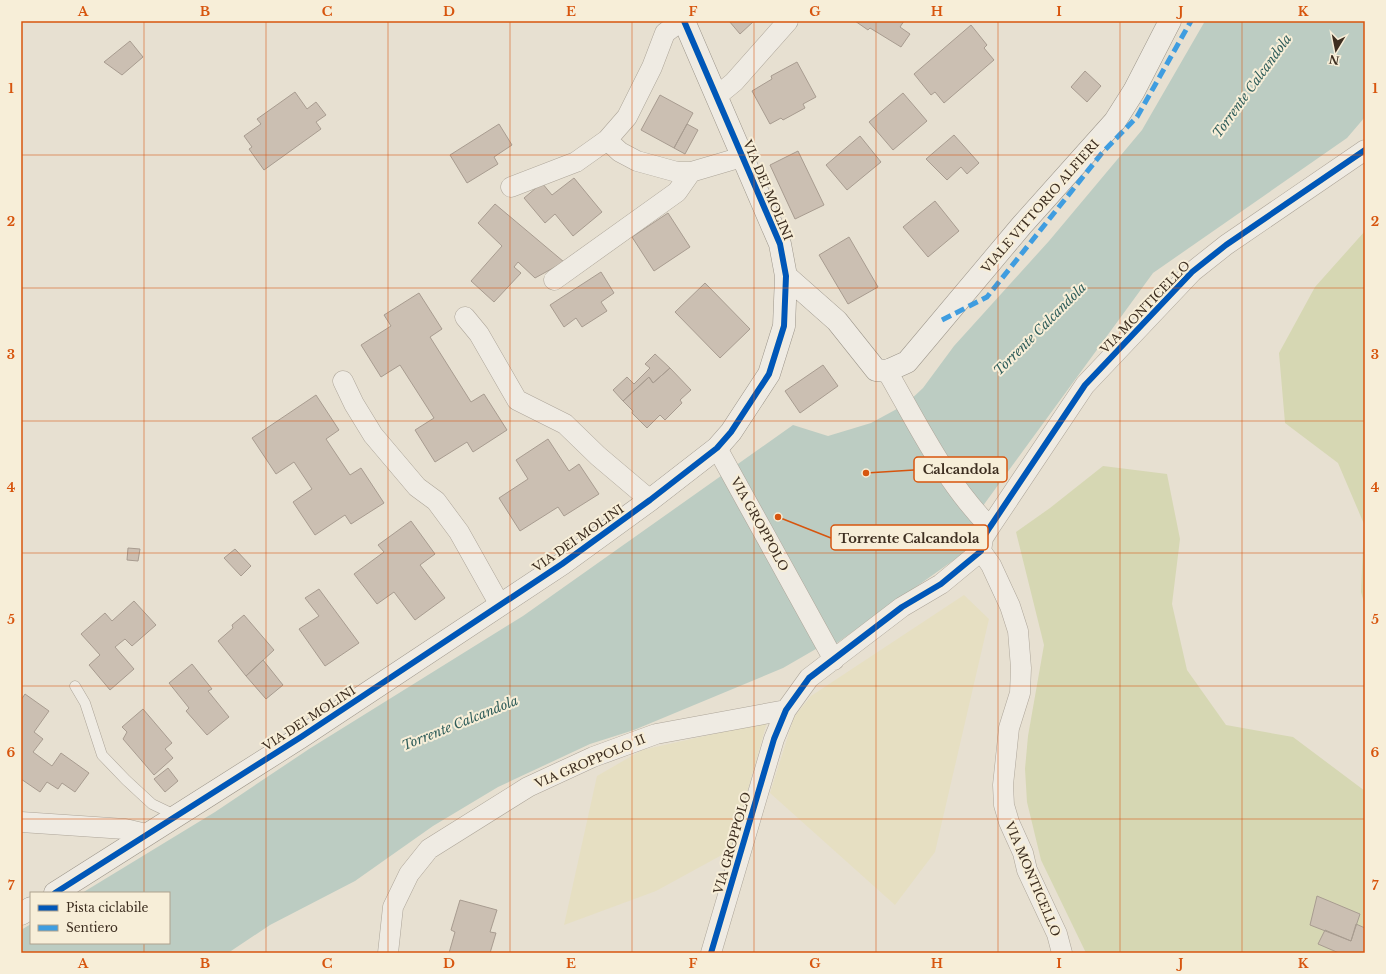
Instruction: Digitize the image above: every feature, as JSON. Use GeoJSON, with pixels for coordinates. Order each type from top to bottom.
{"type":"FeatureCollection","features":[{"type":"Feature","properties":{"kind":"street","name":"VIA DEI MOLINI"},"geometry":{"type":"LineString","coordinates":[[57,892],[301,737],[562,564],[650,500],[722,456],[731,432],[769,374],[784,326],[786,276],[780,244],[763,199],[742,157],[717,96],[682,21]]}},
{"type":"Feature","properties":{"kind":"street"},"geometry":{"type":"LineString","coordinates":[[511,187],[576,162],[607,140],[627,117],[652,67],[665,33],[682,21]]}},
{"type":"Feature","properties":{"kind":"street"},"geometry":{"type":"LineString","coordinates":[[717,96],[734,82],[788,21]]}},
{"type":"Feature","properties":{"kind":"street","name":"VIALE VITTORIO ALFIERI"},"geometry":{"type":"LineString","coordinates":[[888,371],[907,362],[1022,225],[1115,122],[1134,91],[1170,21]]}},
{"type":"Feature","properties":{"kind":"street"},"geometry":{"type":"LineString","coordinates":[[607,140],[620,152],[637,161],[677,172],[691,172],[742,157]]}},
{"type":"Feature","properties":{"kind":"street","name":"VIA MONTICELLO"},"geometry":{"type":"LineString","coordinates":[[1062,953],[1057,934],[1027,870],[1023,853],[1008,822],[1004,805],[1003,785],[1009,728],[1020,693],[1021,668],[1018,631],[1010,606],[991,565],[981,551],[983,538],[1085,385],[1192,272],[1226,245],[1365,150]]}},
{"type":"Feature","properties":{"kind":"street"},"geometry":{"type":"LineString","coordinates":[[554,280],[677,192],[691,172]]}},
{"type":"Feature","properties":{"kind":"street"},"geometry":{"type":"LineString","coordinates":[[786,276],[837,321],[876,370],[888,371],[940,464],[977,514],[990,527]]}},
{"type":"Feature","properties":{"kind":"street"},"geometry":{"type":"LineString","coordinates":[[465,317],[478,334],[518,400],[565,424],[598,456],[650,500]]}},
{"type":"Feature","properties":{"kind":"street"},"geometry":{"type":"LineString","coordinates":[[343,381],[354,404],[373,435],[417,487],[436,502],[459,532],[500,604]]}},
{"type":"Feature","properties":{"kind":"street","name":"VIA GROPPOLO"},"geometry":{"type":"LineString","coordinates":[[722,456],[831,654]]}},
{"type":"Feature","properties":{"kind":"street","name":"VIA GROPPOLO"},"geometry":{"type":"LineString","coordinates":[[711,953],[774,739],[786,710],[809,678],[831,654],[902,607],[941,584],[981,551]]}},
{"type":"Feature","properties":{"kind":"street","name":"VIA GROPPOLO II"},"geometry":{"type":"LineString","coordinates":[[388,953],[393,907],[409,874],[429,849],[528,787],[593,757],[656,734],[786,710]]}},
{"type":"Feature","properties":{"kind":"street"},"geometry":{"type":"LineString","coordinates":[[21,822],[125,829],[146,834]]}},
{"type":"Feature","properties":{"kind":"street"},"geometry":{"type":"LineString","coordinates":[[21,914],[30,909]]}},
{"type":"Feature","properties":{"kind":"lane"},"geometry":{"type":"LineString","coordinates":[[75,686],[85,703],[102,755],[152,804],[177,816]]}},
{"type":"Feature","properties":{"kind":"shaded area"},"geometry":{"type":"Polygon","coordinates":[[[964,595],[989,619],[935,852],[895,905],[770,793],[794,717],[811,696],[964,595]]]}},
{"type":"Feature","properties":{"kind":"shaded area"},"geometry":{"type":"Polygon","coordinates":[[[767,722],[731,850],[656,891],[564,925],[597,776],[642,750],[767,722]]]}},
{"type":"Feature","properties":{"kind":"green space"},"geometry":{"type":"Polygon","coordinates":[[[1365,231],[1365,606],[1361,592],[1364,524],[1338,463],[1285,423],[1279,353],[1315,287],[1365,231]]]}},
{"type":"Feature","properties":{"kind":"green space"},"geometry":{"type":"Polygon","coordinates":[[[1103,466],[1167,474],[1180,539],[1172,604],[1187,670],[1226,725],[1293,737],[1365,791],[1365,953],[1086,953],[1041,860],[1027,802],[1025,769],[1028,736],[1044,645],[1016,532],[1050,508],[1103,466]]]}},
{"type":"Feature","properties":{"kind":"water"},"geometry":{"type":"Polygon","coordinates":[[[1205,21],[1365,21],[1365,117],[1347,138],[1153,273],[977,514],[968,550],[834,645],[828,642],[783,668],[634,730],[590,744],[498,787],[433,826],[355,881],[270,925],[228,953],[21,953],[21,930],[30,925],[30,944],[170,944],[170,892],[84,892],[215,812],[309,749],[523,616],[793,425],[828,436],[871,423],[906,404],[923,388],[954,346],[1049,241],[1142,130],[1205,21]]]}},
{"type":"Feature","properties":{"kind":"building"},"geometry":{"type":"Polygon","coordinates":[[[729,21],[754,21],[740,34],[729,21]]]}},
{"type":"Feature","properties":{"kind":"building"},"geometry":{"type":"Polygon","coordinates":[[[855,21],[904,21],[900,27],[910,34],[901,47],[870,28],[868,30],[855,21]]]}},
{"type":"Feature","properties":{"kind":"building"},"geometry":{"type":"Polygon","coordinates":[[[971,25],[987,45],[984,48],[994,60],[944,103],[935,92],[931,95],[914,74],[971,25]]]}},
{"type":"Feature","properties":{"kind":"building"},"geometry":{"type":"Polygon","coordinates":[[[130,41],[143,57],[122,75],[104,62],[130,41]]]}},
{"type":"Feature","properties":{"kind":"building"},"geometry":{"type":"Polygon","coordinates":[[[797,62],[816,97],[803,104],[805,108],[783,120],[781,118],[770,124],[752,91],[772,79],[771,76],[797,62]]]}},
{"type":"Feature","properties":{"kind":"building"},"geometry":{"type":"Polygon","coordinates":[[[1085,71],[1101,86],[1087,102],[1071,87],[1085,71]]]}},
{"type":"Feature","properties":{"kind":"building"},"geometry":{"type":"Polygon","coordinates":[[[295,92],[307,109],[316,102],[326,115],[316,122],[321,129],[264,170],[249,149],[252,147],[244,136],[261,124],[257,119],[295,92]]]}},
{"type":"Feature","properties":{"kind":"building"},"geometry":{"type":"Polygon","coordinates":[[[903,93],[927,121],[893,150],[869,122],[903,93]]]}},
{"type":"Feature","properties":{"kind":"building"},"geometry":{"type":"Polygon","coordinates":[[[660,95],[693,113],[674,148],[641,130],[660,95]]]}},
{"type":"Feature","properties":{"kind":"building"},"geometry":{"type":"Polygon","coordinates":[[[499,124],[512,145],[494,157],[498,164],[467,183],[450,155],[499,124]]]}},
{"type":"Feature","properties":{"kind":"building"},"geometry":{"type":"Polygon","coordinates":[[[687,124],[698,130],[685,154],[674,148],[687,124]]]}},
{"type":"Feature","properties":{"kind":"building"},"geometry":{"type":"Polygon","coordinates":[[[954,135],[979,163],[967,174],[961,167],[947,180],[926,159],[954,135]]]}},
{"type":"Feature","properties":{"kind":"building"},"geometry":{"type":"Polygon","coordinates":[[[860,136],[881,162],[847,190],[826,165],[860,136]]]}},
{"type":"Feature","properties":{"kind":"building"},"geometry":{"type":"Polygon","coordinates":[[[798,151],[824,205],[795,219],[770,165],[798,151]]]}},
{"type":"Feature","properties":{"kind":"building"},"geometry":{"type":"Polygon","coordinates":[[[574,178],[602,212],[573,236],[555,214],[545,223],[524,198],[542,183],[552,195],[574,178]]]}},
{"type":"Feature","properties":{"kind":"building"},"geometry":{"type":"Polygon","coordinates":[[[935,201],[959,231],[928,257],[903,227],[935,201]]]}},
{"type":"Feature","properties":{"kind":"building"},"geometry":{"type":"Polygon","coordinates":[[[495,204],[564,262],[535,278],[518,262],[514,267],[521,273],[494,302],[471,281],[502,246],[478,223],[495,204]]]}},
{"type":"Feature","properties":{"kind":"building"},"geometry":{"type":"Polygon","coordinates":[[[668,213],[690,247],[654,271],[632,237],[668,213]]]}},
{"type":"Feature","properties":{"kind":"building"},"geometry":{"type":"Polygon","coordinates":[[[849,237],[878,287],[848,304],[819,255],[849,237]]]}},
{"type":"Feature","properties":{"kind":"building"},"geometry":{"type":"Polygon","coordinates":[[[601,272],[614,293],[601,302],[607,311],[582,327],[576,318],[564,327],[550,305],[601,272]]]}},
{"type":"Feature","properties":{"kind":"building"},"geometry":{"type":"Polygon","coordinates":[[[705,283],[750,329],[720,358],[675,312],[705,283]]]}},
{"type":"Feature","properties":{"kind":"building"},"geometry":{"type":"Polygon","coordinates":[[[419,293],[442,329],[430,337],[471,402],[484,394],[507,430],[473,452],[467,442],[435,462],[415,430],[434,418],[400,365],[381,377],[361,345],[391,326],[384,315],[419,293]]]}},
{"type":"Feature","properties":{"kind":"building"},"geometry":{"type":"Polygon","coordinates":[[[655,354],[670,368],[653,383],[649,377],[623,401],[613,390],[627,377],[634,384],[650,368],[645,364],[655,354]]]}},
{"type":"Feature","properties":{"kind":"building"},"geometry":{"type":"Polygon","coordinates":[[[823,365],[838,386],[800,413],[785,391],[823,365]]]}},
{"type":"Feature","properties":{"kind":"building"},"geometry":{"type":"Polygon","coordinates":[[[670,368],[691,390],[680,400],[682,403],[665,420],[660,415],[647,428],[632,413],[633,411],[623,401],[649,377],[653,383],[670,368]]]}},
{"type":"Feature","properties":{"kind":"building"},"geometry":{"type":"Polygon","coordinates":[[[316,395],[339,430],[326,439],[350,475],[361,468],[384,503],[351,524],[345,515],[315,535],[293,502],[312,489],[294,462],[276,474],[252,438],[316,395]]]}},
{"type":"Feature","properties":{"kind":"building"},"geometry":{"type":"Polygon","coordinates":[[[548,439],[569,471],[579,464],[599,494],[564,516],[558,507],[520,531],[499,498],[528,479],[516,460],[548,439]]]}},
{"type":"Feature","properties":{"kind":"building"},"geometry":{"type":"Polygon","coordinates":[[[411,521],[435,554],[420,565],[445,598],[415,620],[394,592],[377,604],[354,574],[384,552],[378,545],[411,521]]]}},
{"type":"Feature","properties":{"kind":"building"},"geometry":{"type":"Polygon","coordinates":[[[128,548],[140,549],[138,561],[127,560],[128,548]]]}},
{"type":"Feature","properties":{"kind":"building"},"geometry":{"type":"Polygon","coordinates":[[[235,549],[251,566],[241,576],[224,558],[235,549]]]}},
{"type":"Feature","properties":{"kind":"building"},"geometry":{"type":"Polygon","coordinates":[[[319,589],[359,643],[325,666],[299,629],[319,616],[305,598],[319,589]]]}},
{"type":"Feature","properties":{"kind":"building"},"geometry":{"type":"Polygon","coordinates":[[[134,601],[156,625],[132,646],[125,639],[115,647],[134,669],[110,690],[89,665],[100,655],[81,634],[105,613],[112,621],[134,601]]]}},
{"type":"Feature","properties":{"kind":"building"},"geometry":{"type":"Polygon","coordinates":[[[244,615],[274,650],[246,676],[218,641],[233,628],[232,625],[244,615]]]}},
{"type":"Feature","properties":{"kind":"building"},"geometry":{"type":"Polygon","coordinates":[[[263,660],[283,685],[266,699],[246,676],[263,660]]]}},
{"type":"Feature","properties":{"kind":"building"},"geometry":{"type":"Polygon","coordinates":[[[192,664],[212,689],[208,691],[229,717],[207,735],[186,711],[189,708],[169,683],[192,664]]]}},
{"type":"Feature","properties":{"kind":"building"},"geometry":{"type":"Polygon","coordinates":[[[25,694],[49,711],[34,732],[43,739],[33,752],[52,766],[61,753],[89,773],[75,792],[62,783],[58,789],[47,782],[40,792],[21,779],[21,700],[25,694]]]}},
{"type":"Feature","properties":{"kind":"building"},"geometry":{"type":"Polygon","coordinates":[[[143,709],[172,743],[165,749],[173,758],[154,775],[123,739],[127,732],[122,727],[143,709]]]}},
{"type":"Feature","properties":{"kind":"building"},"geometry":{"type":"Polygon","coordinates":[[[168,768],[178,781],[165,792],[154,779],[168,768]]]}},
{"type":"Feature","properties":{"kind":"building"},"geometry":{"type":"Polygon","coordinates":[[[1317,896],[1360,914],[1351,941],[1310,925],[1317,896]]]}},
{"type":"Feature","properties":{"kind":"building"},"geometry":{"type":"Polygon","coordinates":[[[460,900],[497,910],[490,932],[496,933],[490,953],[449,953],[455,932],[451,930],[460,900]]]}},
{"type":"Feature","properties":{"kind":"building"},"geometry":{"type":"Polygon","coordinates":[[[1356,924],[1365,928],[1365,953],[1339,953],[1318,944],[1325,930],[1351,941],[1356,924]]]}},
{"type":"Feature","properties":{"kind":"marked path"},"geometry":{"type":"LineString","coordinates":[[942,320],[987,297],[1102,153],[1137,117],[1191,21]]}},
{"type":"Feature","properties":{"kind":"cycle path"},"geometry":{"type":"LineString","coordinates":[[57,892],[301,737],[562,564],[650,500],[717,448],[731,432],[769,374],[784,326],[786,276],[780,244],[684,21]]}},
{"type":"Feature","properties":{"kind":"cycle path"},"geometry":{"type":"LineString","coordinates":[[711,953],[774,739],[786,710],[809,678],[902,607],[941,584],[981,551],[983,538],[1085,385],[1192,272],[1226,245],[1365,150]]}},
{"type":"Feature","properties":{"kind":"place","name":"Calcandola"},"geometry":{"type":"Point","coordinates":[866,473]}},
{"type":"Feature","properties":{"kind":"place","name":"Torrente Calcandola"},"geometry":{"type":"Point","coordinates":[778,517]}}]}
